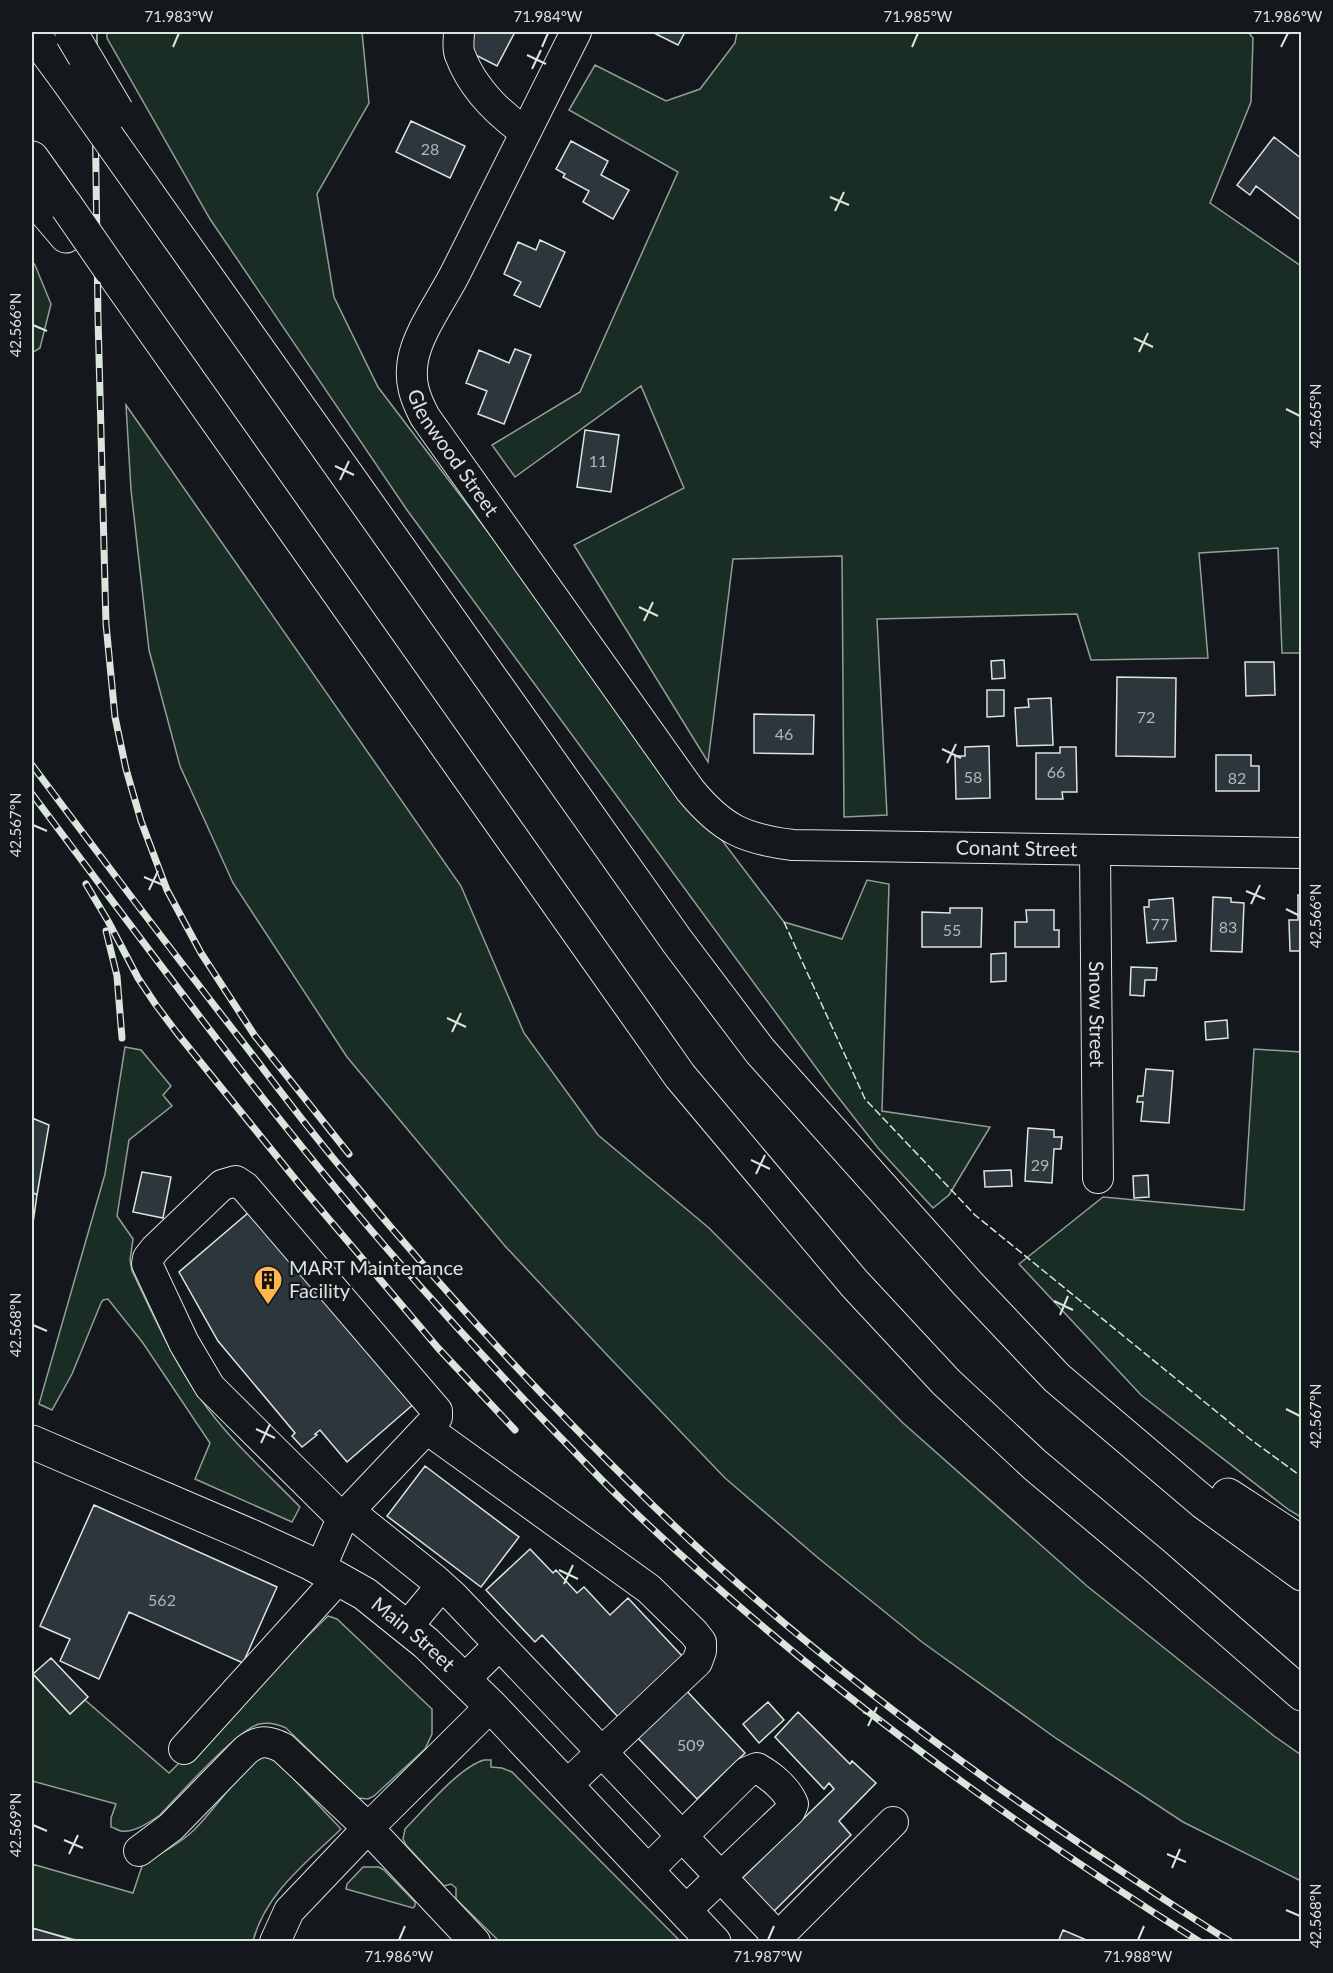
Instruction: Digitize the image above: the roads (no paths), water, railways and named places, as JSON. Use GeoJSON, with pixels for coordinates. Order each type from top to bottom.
{"type":"FeatureCollection","features":[{"type":"Feature","properties":{"kind":"main road"},"geometry":{"type":"LineString","coordinates":[[32,32],[266,359],[676,941],[760,1052],[968,1284],[1058,1378],[1203,1502],[1302,1574]]}},
{"type":"Feature","properties":{"kind":"main road"},"geometry":{"type":"LineString","coordinates":[[71,33],[266,359]]}},
{"type":"Feature","properties":{"kind":"main road"},"geometry":{"type":"LineString","coordinates":[[32,158],[66,222],[193,386],[680,1076],[854,1283],[946,1382],[1035,1465],[1302,1694]]}},
{"type":"Feature","properties":{"kind":"main road"},"geometry":{"type":"LineString","coordinates":[[32,196],[66,222]]}},
{"type":"Feature","properties":{"kind":"main road"},"geometry":{"type":"LineString","coordinates":[[1078,1394],[1302,1543]]}},
{"type":"Feature","properties":{"kind":"main road","name":"Main Street"},"geometry":{"type":"LineString","coordinates":[[32,1442],[251,1536],[365,1594],[407,1627],[491,1706],[714,1941]]}},
{"type":"Feature","properties":{"kind":"main road"},"geometry":{"type":"LineString","coordinates":[[1153,1564],[1224,1617],[1302,1670]]}},
{"type":"Feature","properties":{"kind":"street"},"geometry":{"type":"LineString","coordinates":[[459,32],[459,53],[477,86],[506,118],[525,132]]}},
{"type":"Feature","properties":{"kind":"street","name":"Glenwood Street"},"geometry":{"type":"LineString","coordinates":[[576,32],[453,279],[420,339],[413,359],[411,380],[415,398],[425,417],[690,790],[717,819],[734,831]]}},
{"type":"Feature","properties":{"kind":"street","name":"Conant Street"},"geometry":{"type":"LineString","coordinates":[[734,831],[772,843],[814,847],[1302,853]]}},
{"type":"Feature","properties":{"kind":"street","name":"Snow Street"},"geometry":{"type":"LineString","coordinates":[[1095,850],[1098,1178]]}},
{"type":"Feature","properties":{"kind":"street"},"geometry":{"type":"LineString","coordinates":[[184,1749],[329,1574],[346,1515],[437,1417],[437,1411],[244,1187],[236,1181],[222,1185],[151,1254],[147,1264],[184,1343],[210,1387],[346,1515],[441,1586],[500,1645],[776,1939],[893,1822]]}},
{"type":"Feature","properties":{"kind":"street"},"geometry":{"type":"LineString","coordinates":[[427,1429],[649,1589],[701,1642],[697,1662],[566,1786]]}},
{"type":"Feature","properties":{"kind":"street"},"geometry":{"type":"LineString","coordinates":[[407,1627],[441,1586]]}},
{"type":"Feature","properties":{"kind":"street"},"geometry":{"type":"LineString","coordinates":[[464,1680],[500,1645]]}},
{"type":"Feature","properties":{"kind":"street"},"geometry":{"type":"LineString","coordinates":[[275,1941],[289,1911],[368,1828],[491,1706]]}},
{"type":"Feature","properties":{"kind":"street"},"geometry":{"type":"LineString","coordinates":[[139,1851],[171,1827],[246,1750],[256,1743],[265,1741],[274,1743],[283,1748],[368,1828],[475,1941]]}},
{"type":"Feature","properties":{"kind":"street"},"geometry":{"type":"LineString","coordinates":[[647,1871],[747,1772],[757,1768],[766,1773],[790,1795],[793,1804],[790,1811],[686,1911]]}},
{"type":"Feature","properties":{"kind":"railway"},"geometry":{"type":"LineString","coordinates":[[94,32],[106,624],[115,717],[126,769],[141,821],[167,890],[201,953],[255,1036],[349,1154]]}},
{"type":"Feature","properties":{"kind":"railway"},"geometry":{"type":"LineString","coordinates":[[32,765],[335,1161],[485,1333],[630,1483],[737,1583],[850,1677],[1028,1808],[1231,1942]]}},
{"type":"Feature","properties":{"kind":"railway"},"geometry":{"type":"LineString","coordinates":[[32,794],[206,1026],[342,1196],[472,1343],[613,1491],[757,1622],[899,1735],[1047,1841],[1200,1942]]}},
{"type":"Feature","properties":{"kind":"railway"},"geometry":{"type":"LineString","coordinates":[[86,884],[138,978],[177,1033],[300,1185],[438,1348],[515,1430]]}},
{"type":"Feature","properties":{"kind":"railway"},"geometry":{"type":"LineString","coordinates":[[106,931],[117,976],[122,1038]]}},
{"type":"Feature","properties":{"kind":"place","name":"MART Maintenance Facility"},"geometry":{"type":"Point","coordinates":[268,1306]}}]}
